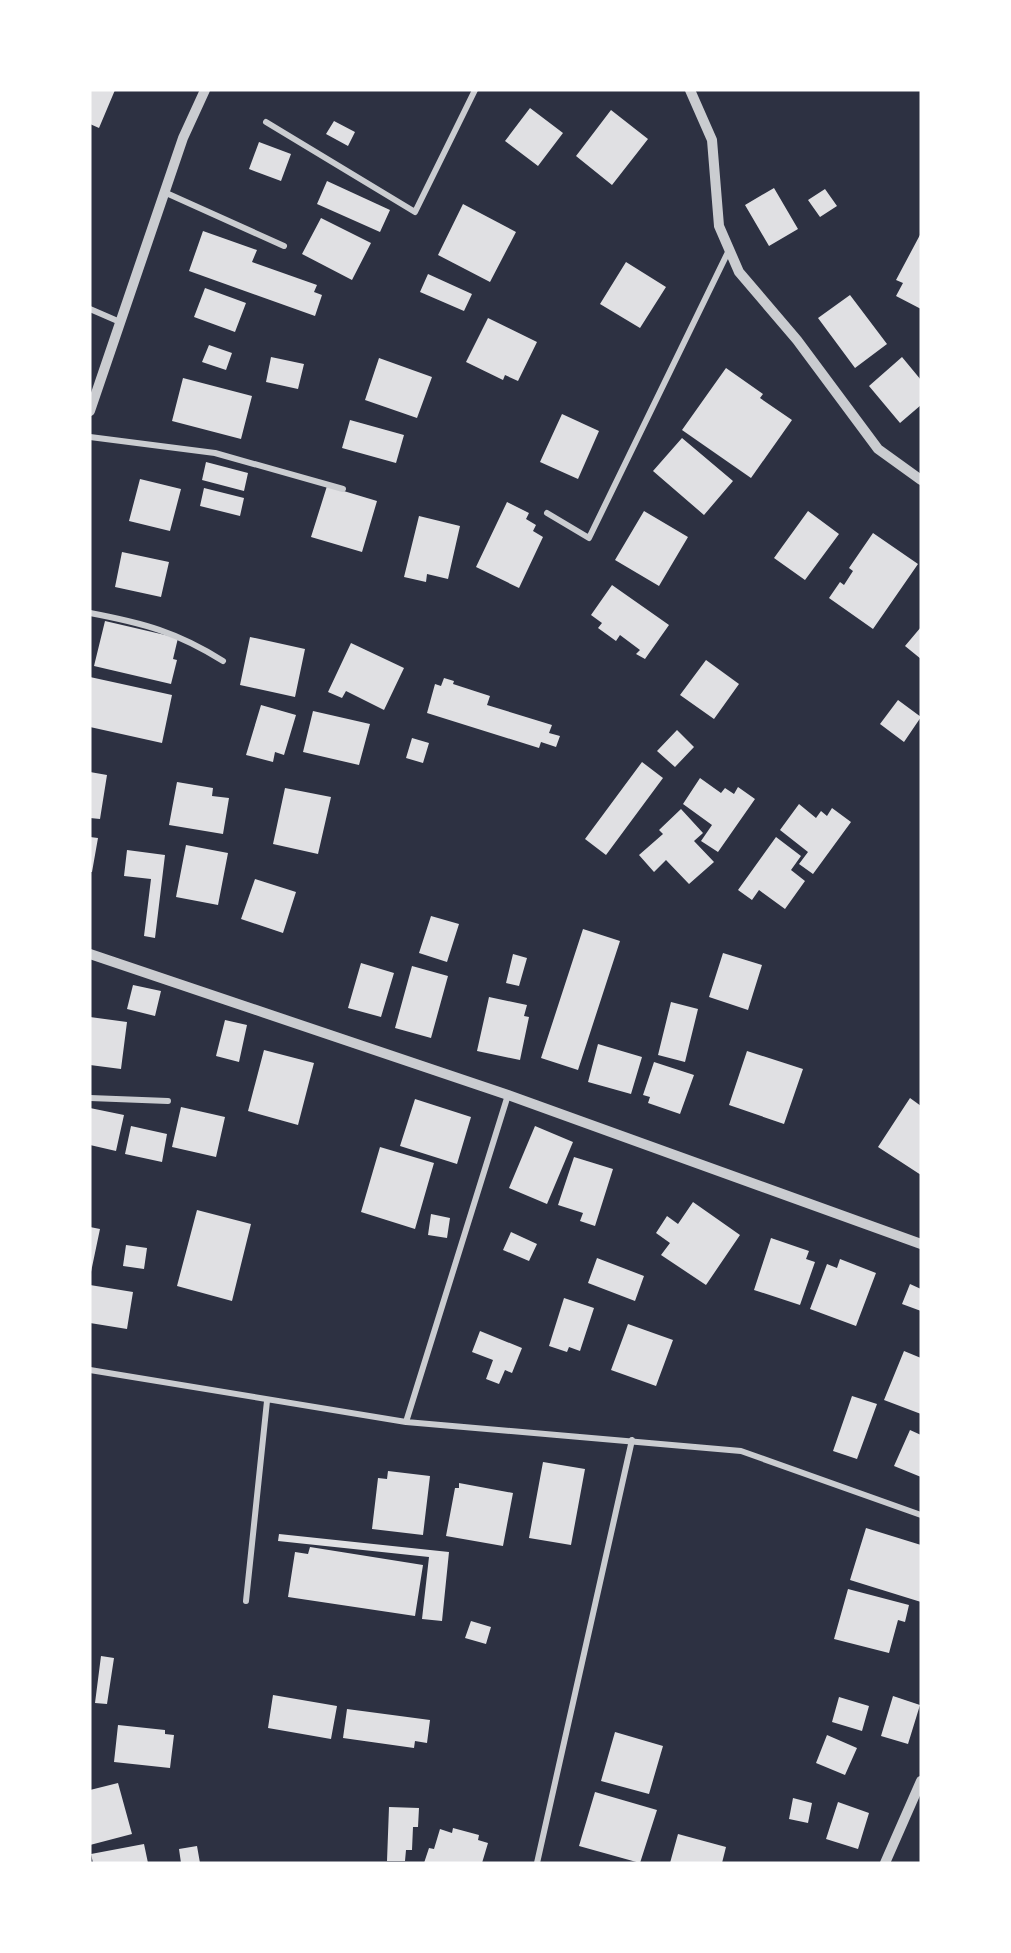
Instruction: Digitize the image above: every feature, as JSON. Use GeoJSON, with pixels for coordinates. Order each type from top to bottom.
{"type":"FeatureCollection","features":[{"type":"Feature","properties":{"kind":"street"},"geometry":{"type":"LineString","coordinates":[[90,411],[183,138],[205,90]]}},
{"type":"Feature","properties":{"kind":"street"},"geometry":{"type":"LineString","coordinates":[[266,122],[415,212],[475,90]]}},
{"type":"Feature","properties":{"kind":"street"},"geometry":{"type":"LineString","coordinates":[[690,90],[712,140],[719,226],[739,272],[797,340],[878,449],[921,480]]}},
{"type":"Feature","properties":{"kind":"street"},"geometry":{"type":"LineString","coordinates":[[164,192],[284,246]]}},
{"type":"Feature","properties":{"kind":"street"},"geometry":{"type":"LineString","coordinates":[[547,513],[589,538],[729,249]]}},
{"type":"Feature","properties":{"kind":"street"},"geometry":{"type":"LineString","coordinates":[[90,309],[120,322]]}},
{"type":"Feature","properties":{"kind":"street"},"geometry":{"type":"LineString","coordinates":[[90,438],[215,453],[343,489]]}},
{"type":"Feature","properties":{"kind":"street"},"geometry":{"type":"LineString","coordinates":[[90,613],[144,623],[189,640],[224,661]]}},
{"type":"Feature","properties":{"kind":"street"},"geometry":{"type":"LineString","coordinates":[[90,954],[508,1095],[921,1244]]}},
{"type":"Feature","properties":{"kind":"street"},"geometry":{"type":"LineString","coordinates":[[406,1422],[508,1095]]}},
{"type":"Feature","properties":{"kind":"street"},"geometry":{"type":"LineString","coordinates":[[90,1098],[168,1101]]}},
{"type":"Feature","properties":{"kind":"street"},"geometry":{"type":"LineString","coordinates":[[90,1370],[267,1401],[406,1422],[741,1451],[921,1515]]}},
{"type":"Feature","properties":{"kind":"street"},"geometry":{"type":"LineString","coordinates":[[246,1601],[267,1401]]}},
{"type":"Feature","properties":{"kind":"street"},"geometry":{"type":"LineString","coordinates":[[537,1863],[632,1440]]}},
{"type":"Feature","properties":{"kind":"street"},"geometry":{"type":"LineString","coordinates":[[885,1863],[921,1781]]}},
{"type":"Feature","properties":{"kind":"building"},"geometry":{"type":"Polygon","coordinates":[[[90,90],[115,90],[99,128],[90,124],[90,90]]]}},
{"type":"Feature","properties":{"kind":"building"},"geometry":{"type":"Polygon","coordinates":[[[530,108],[563,133],[538,166],[505,141],[530,108]]]}},
{"type":"Feature","properties":{"kind":"building"},"geometry":{"type":"Polygon","coordinates":[[[611,110],[648,139],[612,185],[576,156],[611,110]]]}},
{"type":"Feature","properties":{"kind":"building"},"geometry":{"type":"Polygon","coordinates":[[[334,121],[355,132],[348,146],[326,134],[334,121]]]}},
{"type":"Feature","properties":{"kind":"building"},"geometry":{"type":"Polygon","coordinates":[[[259,142],[291,154],[281,181],[249,169],[259,142]]]}},
{"type":"Feature","properties":{"kind":"building"},"geometry":{"type":"Polygon","coordinates":[[[327,181],[390,210],[380,232],[317,204],[327,181]]]}},
{"type":"Feature","properties":{"kind":"building"},"geometry":{"type":"Polygon","coordinates":[[[774,188],[798,229],[769,246],[745,205],[774,188]]]}},
{"type":"Feature","properties":{"kind":"building"},"geometry":{"type":"Polygon","coordinates":[[[825,189],[837,206],[820,217],[808,200],[825,189]]]}},
{"type":"Feature","properties":{"kind":"building"},"geometry":{"type":"Polygon","coordinates":[[[463,204],[516,232],[490,282],[438,255],[463,204]]]}},
{"type":"Feature","properties":{"kind":"building"},"geometry":{"type":"Polygon","coordinates":[[[321,218],[371,243],[352,280],[302,254],[321,218]]]}},
{"type":"Feature","properties":{"kind":"building"},"geometry":{"type":"Polygon","coordinates":[[[203,231],[257,250],[252,262],[317,285],[314,292],[322,295],[315,316],[189,271],[203,231]]]}},
{"type":"Feature","properties":{"kind":"building"},"geometry":{"type":"Polygon","coordinates":[[[921,233],[921,309],[896,296],[903,283],[896,280],[921,233]]]}},
{"type":"Feature","properties":{"kind":"building"},"geometry":{"type":"Polygon","coordinates":[[[626,262],[666,287],[640,328],[600,304],[626,262]]]}},
{"type":"Feature","properties":{"kind":"building"},"geometry":{"type":"Polygon","coordinates":[[[428,274],[472,294],[464,311],[420,292],[428,274]]]}},
{"type":"Feature","properties":{"kind":"building"},"geometry":{"type":"Polygon","coordinates":[[[205,288],[246,303],[235,332],[194,317],[205,288]]]}},
{"type":"Feature","properties":{"kind":"building"},"geometry":{"type":"Polygon","coordinates":[[[850,295],[887,344],[855,368],[818,318],[850,295]]]}},
{"type":"Feature","properties":{"kind":"building"},"geometry":{"type":"Polygon","coordinates":[[[488,318],[537,342],[518,381],[505,375],[503,380],[466,362],[488,318]]]}},
{"type":"Feature","properties":{"kind":"building"},"geometry":{"type":"Polygon","coordinates":[[[209,345],[232,353],[226,370],[202,362],[209,345]]]}},
{"type":"Feature","properties":{"kind":"building"},"geometry":{"type":"Polygon","coordinates":[[[271,357],[304,364],[298,389],[266,382],[271,357]]]}},
{"type":"Feature","properties":{"kind":"building"},"geometry":{"type":"Polygon","coordinates":[[[902,357],[921,380],[921,405],[900,423],[869,386],[902,357]]]}},
{"type":"Feature","properties":{"kind":"building"},"geometry":{"type":"Polygon","coordinates":[[[379,358],[432,377],[417,418],[365,400],[379,358]]]}},
{"type":"Feature","properties":{"kind":"building"},"geometry":{"type":"Polygon","coordinates":[[[726,368],[763,394],[760,398],[792,420],[751,478],[682,430],[726,368]]]}},
{"type":"Feature","properties":{"kind":"building"},"geometry":{"type":"Polygon","coordinates":[[[183,378],[252,396],[241,439],[172,421],[183,378]]]}},
{"type":"Feature","properties":{"kind":"building"},"geometry":{"type":"Polygon","coordinates":[[[562,414],[599,431],[578,479],[540,462],[562,414]]]}},
{"type":"Feature","properties":{"kind":"building"},"geometry":{"type":"Polygon","coordinates":[[[350,420],[404,435],[396,463],[342,448],[350,420]]]}},
{"type":"Feature","properties":{"kind":"building"},"geometry":{"type":"Polygon","coordinates":[[[682,438],[733,481],[704,515],[653,471],[682,438]]]}},
{"type":"Feature","properties":{"kind":"building"},"geometry":{"type":"Polygon","coordinates":[[[206,462],[248,473],[244,491],[202,480],[206,462]]]}},
{"type":"Feature","properties":{"kind":"building"},"geometry":{"type":"Polygon","coordinates":[[[140,479],[181,489],[170,531],[129,521],[140,479]]]}},
{"type":"Feature","properties":{"kind":"building"},"geometry":{"type":"Polygon","coordinates":[[[327,486],[377,501],[362,552],[311,537],[327,486]]]}},
{"type":"Feature","properties":{"kind":"building"},"geometry":{"type":"Polygon","coordinates":[[[204,488],[244,498],[240,516],[200,506],[204,488]]]}},
{"type":"Feature","properties":{"kind":"building"},"geometry":{"type":"Polygon","coordinates":[[[507,502],[529,513],[526,519],[536,525],[533,531],[543,537],[519,588],[476,567],[507,502]]]}},
{"type":"Feature","properties":{"kind":"building"},"geometry":{"type":"Polygon","coordinates":[[[644,511],[688,537],[659,586],[615,560],[644,511]]]}},
{"type":"Feature","properties":{"kind":"building"},"geometry":{"type":"Polygon","coordinates":[[[808,511],[839,534],[805,580],[774,558],[808,511]]]}},
{"type":"Feature","properties":{"kind":"building"},"geometry":{"type":"Polygon","coordinates":[[[419,516],[460,526],[448,579],[427,574],[426,582],[404,577],[419,516]]]}},
{"type":"Feature","properties":{"kind":"building"},"geometry":{"type":"Polygon","coordinates":[[[873,533],[918,564],[873,629],[829,598],[840,582],[844,585],[853,571],[849,568],[873,533]]]}},
{"type":"Feature","properties":{"kind":"building"},"geometry":{"type":"Polygon","coordinates":[[[122,552],[169,562],[161,597],[115,587],[122,552]]]}},
{"type":"Feature","properties":{"kind":"building"},"geometry":{"type":"Polygon","coordinates":[[[612,585],[669,625],[645,659],[636,654],[640,650],[620,635],[616,641],[598,628],[602,623],[591,615],[612,585]]]}},
{"type":"Feature","properties":{"kind":"building"},"geometry":{"type":"Polygon","coordinates":[[[105,621],[178,638],[173,659],[177,660],[171,684],[94,666],[105,621]]]}},
{"type":"Feature","properties":{"kind":"building"},"geometry":{"type":"Polygon","coordinates":[[[921,627],[921,659],[905,646],[921,627]]]}},
{"type":"Feature","properties":{"kind":"building"},"geometry":{"type":"Polygon","coordinates":[[[250,637],[305,649],[295,697],[240,685],[250,637]]]}},
{"type":"Feature","properties":{"kind":"building"},"geometry":{"type":"Polygon","coordinates":[[[351,643],[404,668],[384,710],[346,691],[342,698],[328,692],[351,643]]]}},
{"type":"Feature","properties":{"kind":"building"},"geometry":{"type":"Polygon","coordinates":[[[706,660],[739,684],[714,719],[680,695],[706,660]]]}},
{"type":"Feature","properties":{"kind":"building"},"geometry":{"type":"Polygon","coordinates":[[[90,677],[172,695],[162,743],[90,727],[90,677]]]}},
{"type":"Feature","properties":{"kind":"building"},"geometry":{"type":"Polygon","coordinates":[[[444,678],[454,681],[453,684],[490,696],[487,705],[552,725],[549,733],[560,736],[556,747],[541,742],[539,748],[427,713],[435,684],[441,686],[444,678]]]}},
{"type":"Feature","properties":{"kind":"building"},"geometry":{"type":"Polygon","coordinates":[[[898,700],[921,717],[904,742],[880,724],[898,700]]]}},
{"type":"Feature","properties":{"kind":"building"},"geometry":{"type":"Polygon","coordinates":[[[261,705],[296,715],[284,755],[275,752],[273,762],[246,755],[261,705]]]}},
{"type":"Feature","properties":{"kind":"building"},"geometry":{"type":"Polygon","coordinates":[[[313,711],[370,724],[359,765],[303,752],[313,711]]]}},
{"type":"Feature","properties":{"kind":"building"},"geometry":{"type":"Polygon","coordinates":[[[677,730],[694,747],[675,767],[657,751],[677,730]]]}},
{"type":"Feature","properties":{"kind":"building"},"geometry":{"type":"Polygon","coordinates":[[[412,738],[429,743],[423,763],[406,758],[412,738]]]}},
{"type":"Feature","properties":{"kind":"building"},"geometry":{"type":"Polygon","coordinates":[[[642,762],[663,778],[606,855],[585,839],[642,762]]]}},
{"type":"Feature","properties":{"kind":"building"},"geometry":{"type":"Polygon","coordinates":[[[90,772],[107,775],[100,819],[90,818],[90,772]]]}},
{"type":"Feature","properties":{"kind":"building"},"geometry":{"type":"Polygon","coordinates":[[[700,778],[721,793],[725,788],[734,794],[738,787],[755,799],[718,852],[701,841],[712,825],[683,804],[700,778]]]}},
{"type":"Feature","properties":{"kind":"building"},"geometry":{"type":"Polygon","coordinates":[[[177,782],[213,788],[212,796],[229,798],[223,834],[169,825],[177,782]]]}},
{"type":"Feature","properties":{"kind":"building"},"geometry":{"type":"Polygon","coordinates":[[[285,788],[331,797],[318,854],[273,844],[285,788]]]}},
{"type":"Feature","properties":{"kind":"building"},"geometry":{"type":"Polygon","coordinates":[[[799,804],[816,818],[821,811],[827,816],[832,808],[851,822],[813,874],[799,864],[808,852],[780,830],[799,804]]]}},
{"type":"Feature","properties":{"kind":"building"},"geometry":{"type":"Polygon","coordinates":[[[681,809],[703,833],[694,841],[714,862],[689,884],[666,860],[654,872],[639,855],[663,834],[659,830],[681,809]]]}},
{"type":"Feature","properties":{"kind":"building"},"geometry":{"type":"Polygon","coordinates":[[[90,837],[98,838],[92,872],[90,872],[90,837]]]}},
{"type":"Feature","properties":{"kind":"building"},"geometry":{"type":"Polygon","coordinates":[[[776,837],[801,856],[791,870],[805,881],[785,909],[759,890],[752,900],[738,890],[776,837]]]}},
{"type":"Feature","properties":{"kind":"building"},"geometry":{"type":"Polygon","coordinates":[[[186,845],[228,853],[218,905],[176,897],[186,845]]]}},
{"type":"Feature","properties":{"kind":"building"},"geometry":{"type":"Polygon","coordinates":[[[127,850],[165,855],[155,938],[144,936],[151,879],[124,876],[127,850]]]}},
{"type":"Feature","properties":{"kind":"building"},"geometry":{"type":"Polygon","coordinates":[[[255,879],[296,892],[283,933],[241,919],[255,879]]]}},
{"type":"Feature","properties":{"kind":"building"},"geometry":{"type":"Polygon","coordinates":[[[431,916],[459,924],[447,962],[419,953],[431,916]]]}},
{"type":"Feature","properties":{"kind":"building"},"geometry":{"type":"Polygon","coordinates":[[[583,929],[620,941],[578,1070],[541,1058],[583,929]]]}},
{"type":"Feature","properties":{"kind":"building"},"geometry":{"type":"Polygon","coordinates":[[[723,953],[762,965],[748,1010],[709,997],[723,953]]]}},
{"type":"Feature","properties":{"kind":"building"},"geometry":{"type":"Polygon","coordinates":[[[513,954],[527,958],[519,986],[506,983],[513,954]]]}},
{"type":"Feature","properties":{"kind":"building"},"geometry":{"type":"Polygon","coordinates":[[[361,963],[394,973],[381,1017],[348,1008],[361,963]]]}},
{"type":"Feature","properties":{"kind":"building"},"geometry":{"type":"Polygon","coordinates":[[[412,966],[448,976],[431,1038],[395,1028],[412,966]]]}},
{"type":"Feature","properties":{"kind":"building"},"geometry":{"type":"Polygon","coordinates":[[[133,985],[161,991],[155,1016],[127,1009],[133,985]]]}},
{"type":"Feature","properties":{"kind":"building"},"geometry":{"type":"Polygon","coordinates":[[[489,997],[527,1005],[524,1016],[529,1017],[520,1060],[477,1051],[489,997]]]}},
{"type":"Feature","properties":{"kind":"building"},"geometry":{"type":"Polygon","coordinates":[[[671,1002],[698,1009],[685,1062],[658,1055],[671,1002]]]}},
{"type":"Feature","properties":{"kind":"building"},"geometry":{"type":"Polygon","coordinates":[[[90,1017],[127,1022],[121,1069],[90,1065],[90,1017]]]}},
{"type":"Feature","properties":{"kind":"building"},"geometry":{"type":"Polygon","coordinates":[[[225,1020],[247,1025],[239,1062],[216,1056],[225,1020]]]}},
{"type":"Feature","properties":{"kind":"building"},"geometry":{"type":"Polygon","coordinates":[[[598,1044],[642,1057],[631,1094],[588,1082],[598,1044]]]}},
{"type":"Feature","properties":{"kind":"building"},"geometry":{"type":"Polygon","coordinates":[[[264,1050],[314,1063],[298,1125],[248,1111],[264,1050]]]}},
{"type":"Feature","properties":{"kind":"building"},"geometry":{"type":"Polygon","coordinates":[[[747,1051],[803,1069],[784,1124],[729,1105],[747,1051]]]}},
{"type":"Feature","properties":{"kind":"building"},"geometry":{"type":"Polygon","coordinates":[[[654,1062],[694,1075],[680,1114],[648,1103],[650,1097],[643,1095],[654,1062]]]}},
{"type":"Feature","properties":{"kind":"building"},"geometry":{"type":"Polygon","coordinates":[[[910,1098],[921,1106],[921,1175],[878,1147],[910,1098]]]}},
{"type":"Feature","properties":{"kind":"building"},"geometry":{"type":"Polygon","coordinates":[[[415,1099],[471,1117],[457,1164],[400,1146],[415,1099]]]}},
{"type":"Feature","properties":{"kind":"building"},"geometry":{"type":"Polygon","coordinates":[[[181,1107],[225,1117],[216,1157],[172,1147],[181,1107]]]}},
{"type":"Feature","properties":{"kind":"building"},"geometry":{"type":"Polygon","coordinates":[[[90,1108],[124,1115],[116,1151],[90,1145],[90,1108]]]}},
{"type":"Feature","properties":{"kind":"building"},"geometry":{"type":"Polygon","coordinates":[[[131,1126],[167,1134],[162,1162],[125,1154],[131,1126]]]}},
{"type":"Feature","properties":{"kind":"building"},"geometry":{"type":"Polygon","coordinates":[[[535,1126],[573,1142],[547,1204],[509,1188],[535,1126]]]}},
{"type":"Feature","properties":{"kind":"building"},"geometry":{"type":"Polygon","coordinates":[[[380,1147],[434,1163],[415,1229],[361,1212],[380,1147]]]}},
{"type":"Feature","properties":{"kind":"building"},"geometry":{"type":"Polygon","coordinates":[[[574,1157],[613,1169],[595,1226],[580,1221],[583,1213],[558,1205],[574,1157]]]}},
{"type":"Feature","properties":{"kind":"building"},"geometry":{"type":"Polygon","coordinates":[[[693,1202],[740,1235],[706,1285],[661,1255],[670,1243],[656,1233],[667,1216],[678,1224],[693,1202]]]}},
{"type":"Feature","properties":{"kind":"building"},"geometry":{"type":"Polygon","coordinates":[[[197,1210],[251,1224],[232,1301],[177,1286],[197,1210]]]}},
{"type":"Feature","properties":{"kind":"building"},"geometry":{"type":"Polygon","coordinates":[[[431,1214],[450,1218],[447,1238],[428,1235],[431,1214]]]}},
{"type":"Feature","properties":{"kind":"building"},"geometry":{"type":"Polygon","coordinates":[[[90,1227],[100,1229],[91,1272],[90,1272],[90,1227]]]}},
{"type":"Feature","properties":{"kind":"building"},"geometry":{"type":"Polygon","coordinates":[[[511,1232],[537,1244],[529,1261],[503,1250],[511,1232]]]}},
{"type":"Feature","properties":{"kind":"building"},"geometry":{"type":"Polygon","coordinates":[[[771,1238],[809,1251],[806,1259],[815,1262],[800,1305],[754,1290],[771,1238]]]}},
{"type":"Feature","properties":{"kind":"building"},"geometry":{"type":"Polygon","coordinates":[[[126,1245],[147,1248],[144,1269],[123,1266],[126,1245]]]}},
{"type":"Feature","properties":{"kind":"building"},"geometry":{"type":"Polygon","coordinates":[[[597,1258],[644,1276],[635,1301],[588,1283],[597,1258]]]}},
{"type":"Feature","properties":{"kind":"building"},"geometry":{"type":"Polygon","coordinates":[[[840,1259],[876,1273],[856,1326],[810,1309],[827,1264],[837,1268],[840,1259]]]}},
{"type":"Feature","properties":{"kind":"building"},"geometry":{"type":"Polygon","coordinates":[[[910,1284],[921,1289],[921,1311],[902,1304],[910,1284]]]}},
{"type":"Feature","properties":{"kind":"building"},"geometry":{"type":"Polygon","coordinates":[[[90,1285],[133,1292],[127,1329],[90,1323],[90,1285]]]}},
{"type":"Feature","properties":{"kind":"building"},"geometry":{"type":"Polygon","coordinates":[[[564,1298],[594,1308],[580,1351],[569,1347],[567,1352],[549,1346],[564,1298]]]}},
{"type":"Feature","properties":{"kind":"building"},"geometry":{"type":"Polygon","coordinates":[[[628,1324],[673,1340],[656,1386],[611,1370],[628,1324]]]}},
{"type":"Feature","properties":{"kind":"building"},"geometry":{"type":"Polygon","coordinates":[[[480,1331],[522,1348],[512,1373],[505,1370],[499,1384],[486,1379],[493,1360],[472,1352],[480,1331]]]}},
{"type":"Feature","properties":{"kind":"building"},"geometry":{"type":"Polygon","coordinates":[[[904,1351],[921,1358],[921,1414],[884,1400],[904,1351]]]}},
{"type":"Feature","properties":{"kind":"building"},"geometry":{"type":"Polygon","coordinates":[[[852,1396],[877,1404],[857,1459],[833,1451],[852,1396]]]}},
{"type":"Feature","properties":{"kind":"building"},"geometry":{"type":"Polygon","coordinates":[[[910,1430],[921,1435],[921,1477],[894,1466],[910,1430]]]}},
{"type":"Feature","properties":{"kind":"building"},"geometry":{"type":"Polygon","coordinates":[[[543,1462],[585,1469],[571,1545],[529,1538],[543,1462]]]}},
{"type":"Feature","properties":{"kind":"building"},"geometry":{"type":"Polygon","coordinates":[[[388,1471],[430,1476],[423,1535],[372,1529],[378,1478],[387,1479],[388,1471]]]}},
{"type":"Feature","properties":{"kind":"building"},"geometry":{"type":"Polygon","coordinates":[[[459,1483],[513,1493],[503,1546],[446,1536],[455,1488],[459,1488],[459,1483]]]}},
{"type":"Feature","properties":{"kind":"building"},"geometry":{"type":"Polygon","coordinates":[[[866,1528],[921,1545],[921,1602],[850,1580],[866,1528]]]}},
{"type":"Feature","properties":{"kind":"building"},"geometry":{"type":"Polygon","coordinates":[[[279,1534],[449,1552],[442,1621],[422,1619],[429,1557],[278,1541],[279,1534]]]}},
{"type":"Feature","properties":{"kind":"building"},"geometry":{"type":"Polygon","coordinates":[[[310,1547],[423,1565],[415,1616],[288,1597],[295,1552],[308,1554],[310,1547]]]}},
{"type":"Feature","properties":{"kind":"building"},"geometry":{"type":"Polygon","coordinates":[[[848,1589],[909,1605],[905,1622],[898,1620],[889,1653],[834,1639],[848,1589]]]}},
{"type":"Feature","properties":{"kind":"building"},"geometry":{"type":"Polygon","coordinates":[[[471,1621],[491,1627],[486,1644],[465,1638],[471,1621]]]}},
{"type":"Feature","properties":{"kind":"building"},"geometry":{"type":"Polygon","coordinates":[[[101,1656],[114,1658],[107,1704],[95,1703],[101,1656]]]}},
{"type":"Feature","properties":{"kind":"building"},"geometry":{"type":"Polygon","coordinates":[[[273,1695],[337,1706],[331,1739],[268,1728],[273,1695]]]}},
{"type":"Feature","properties":{"kind":"building"},"geometry":{"type":"Polygon","coordinates":[[[893,1696],[920,1705],[908,1744],[881,1736],[893,1696]]]}},
{"type":"Feature","properties":{"kind":"building"},"geometry":{"type":"Polygon","coordinates":[[[839,1697],[869,1706],[862,1731],[832,1722],[839,1697]]]}},
{"type":"Feature","properties":{"kind":"building"},"geometry":{"type":"Polygon","coordinates":[[[347,1709],[430,1720],[427,1743],[415,1741],[414,1748],[343,1738],[347,1709]]]}},
{"type":"Feature","properties":{"kind":"building"},"geometry":{"type":"Polygon","coordinates":[[[118,1725],[165,1730],[165,1734],[174,1735],[170,1768],[114,1762],[118,1725]]]}},
{"type":"Feature","properties":{"kind":"building"},"geometry":{"type":"Polygon","coordinates":[[[615,1732],[663,1746],[649,1794],[601,1781],[615,1732]]]}},
{"type":"Feature","properties":{"kind":"building"},"geometry":{"type":"Polygon","coordinates":[[[827,1735],[857,1748],[845,1775],[816,1763],[827,1735]]]}},
{"type":"Feature","properties":{"kind":"building"},"geometry":{"type":"Polygon","coordinates":[[[118,1783],[132,1834],[90,1845],[90,1790],[118,1783]]]}},
{"type":"Feature","properties":{"kind":"building"},"geometry":{"type":"Polygon","coordinates":[[[595,1792],[657,1810],[640,1863],[579,1846],[595,1792]]]}},
{"type":"Feature","properties":{"kind":"building"},"geometry":{"type":"Polygon","coordinates":[[[793,1798],[812,1803],[808,1823],[789,1819],[793,1798]]]}},
{"type":"Feature","properties":{"kind":"building"},"geometry":{"type":"Polygon","coordinates":[[[838,1802],[869,1813],[858,1849],[826,1839],[838,1802]]]}},
{"type":"Feature","properties":{"kind":"building"},"geometry":{"type":"Polygon","coordinates":[[[389,1807],[419,1808],[418,1827],[413,1827],[412,1850],[406,1850],[405,1861],[387,1861],[389,1807]]]}},
{"type":"Feature","properties":{"kind":"building"},"geometry":{"type":"Polygon","coordinates":[[[453,1828],[479,1835],[478,1840],[488,1843],[482,1863],[424,1863],[429,1848],[434,1849],[440,1829],[452,1833],[453,1828]]]}},
{"type":"Feature","properties":{"kind":"building"},"geometry":{"type":"Polygon","coordinates":[[[678,1834],[726,1847],[722,1863],[670,1863],[678,1834]]]}},
{"type":"Feature","properties":{"kind":"building"},"geometry":{"type":"Polygon","coordinates":[[[144,1844],[148,1863],[93,1863],[91,1854],[144,1844]]]}},
{"type":"Feature","properties":{"kind":"building"},"geometry":{"type":"Polygon","coordinates":[[[197,1846],[200,1863],[181,1863],[179,1849],[197,1846]]]}}]}
